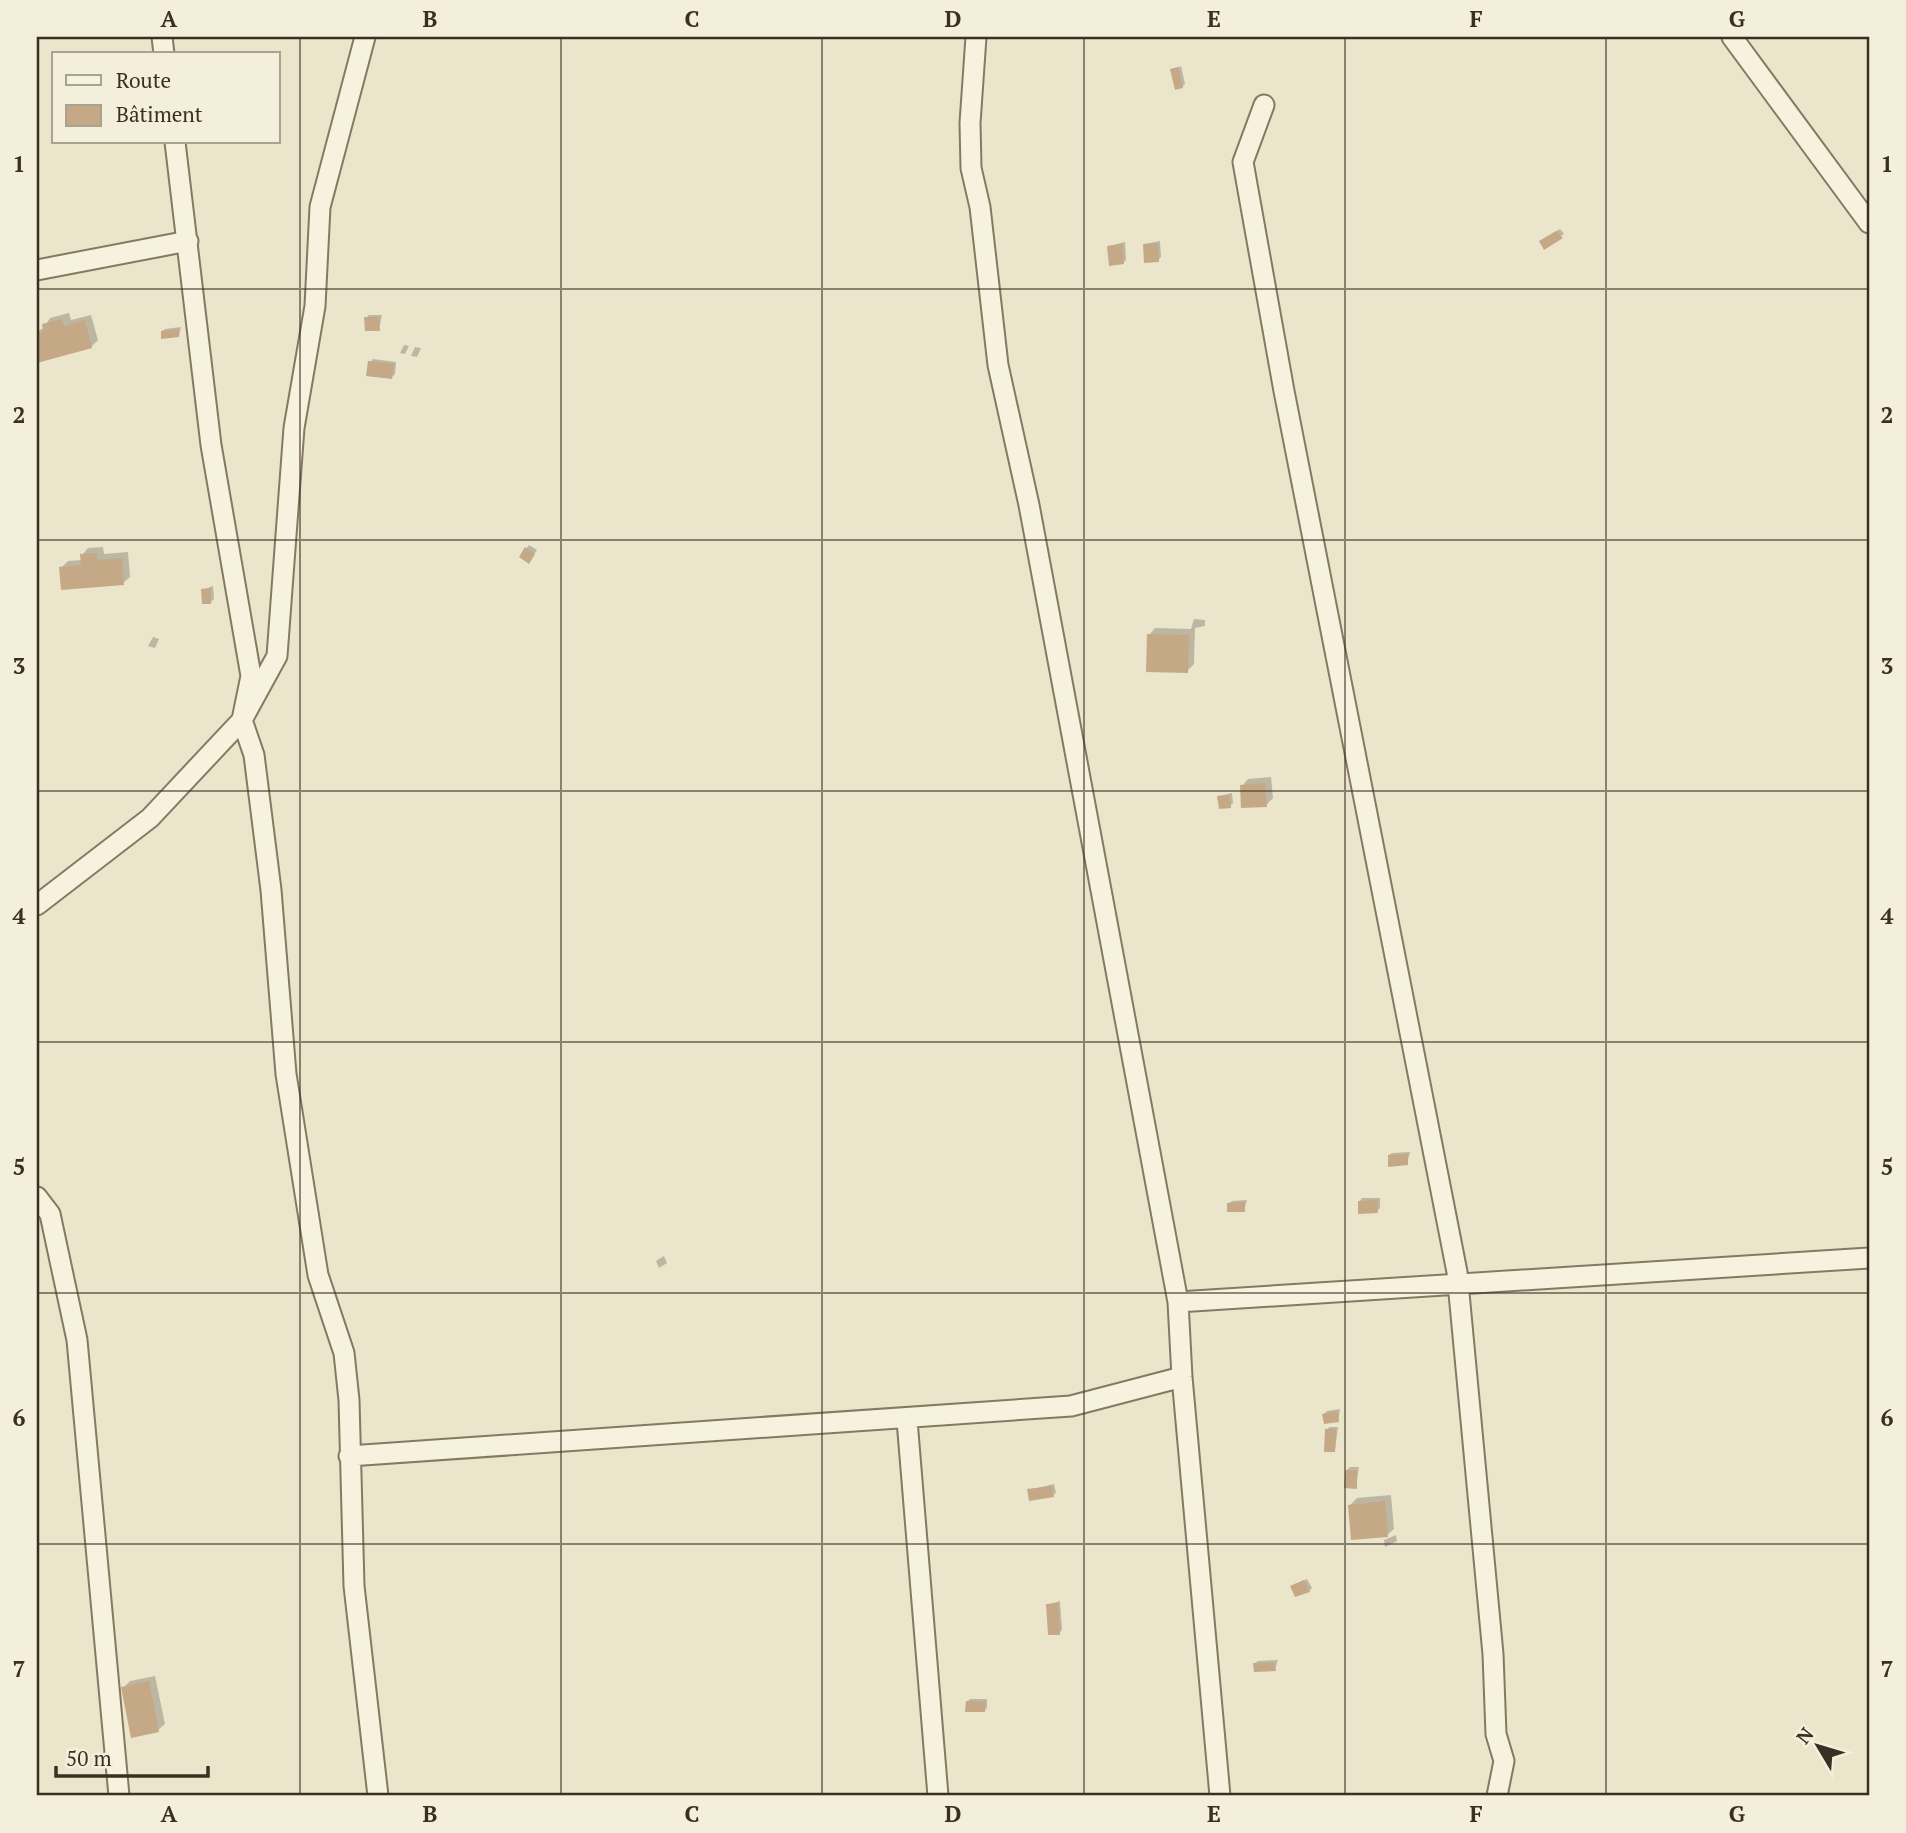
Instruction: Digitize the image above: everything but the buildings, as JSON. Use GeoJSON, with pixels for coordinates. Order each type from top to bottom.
{"type":"FeatureCollection","features":[{"type":"Feature","properties":{"kind":"street"},"geometry":{"type":"LineString","coordinates":[[37,905],[150,818],[242,720],[277,656],[294,428],[315,306],[320,207],[365,37]]}},
{"type":"Feature","properties":{"kind":"street"},"geometry":{"type":"LineString","coordinates":[[976,37],[970,122],[971,167],[980,207],[998,365],[1030,505],[1178,1302],[1182,1377],[1220,1796]]}},
{"type":"Feature","properties":{"kind":"street"},"geometry":{"type":"LineString","coordinates":[[1732,37],[1869,223]]}},
{"type":"Feature","properties":{"kind":"street"},"geometry":{"type":"LineString","coordinates":[[1264,104],[1243,162],[1284,391],[1458,1283],[1493,1654],[1496,1734],[1504,1760],[1497,1796]]}},
{"type":"Feature","properties":{"kind":"street"},"geometry":{"type":"LineString","coordinates":[[176,144],[211,445],[251,676],[242,720],[254,755],[262,818],[286,1074],[318,1275],[344,1353],[349,1400],[354,1586],[378,1796]]}},
{"type":"Feature","properties":{"kind":"street"},"geometry":{"type":"LineString","coordinates":[[37,270],[188,242]]}},
{"type":"Feature","properties":{"kind":"street"},"geometry":{"type":"LineString","coordinates":[[37,1197],[50,1214],[76,1340],[119,1796]]}},
{"type":"Feature","properties":{"kind":"street"},"geometry":{"type":"LineString","coordinates":[[1178,1302],[1869,1258]]}},
{"type":"Feature","properties":{"kind":"street"},"geometry":{"type":"LineString","coordinates":[[349,1456],[907,1420],[1071,1406],[1182,1377]]}},
{"type":"Feature","properties":{"kind":"street"},"geometry":{"type":"LineString","coordinates":[[907,1420],[938,1796]]}}]}
